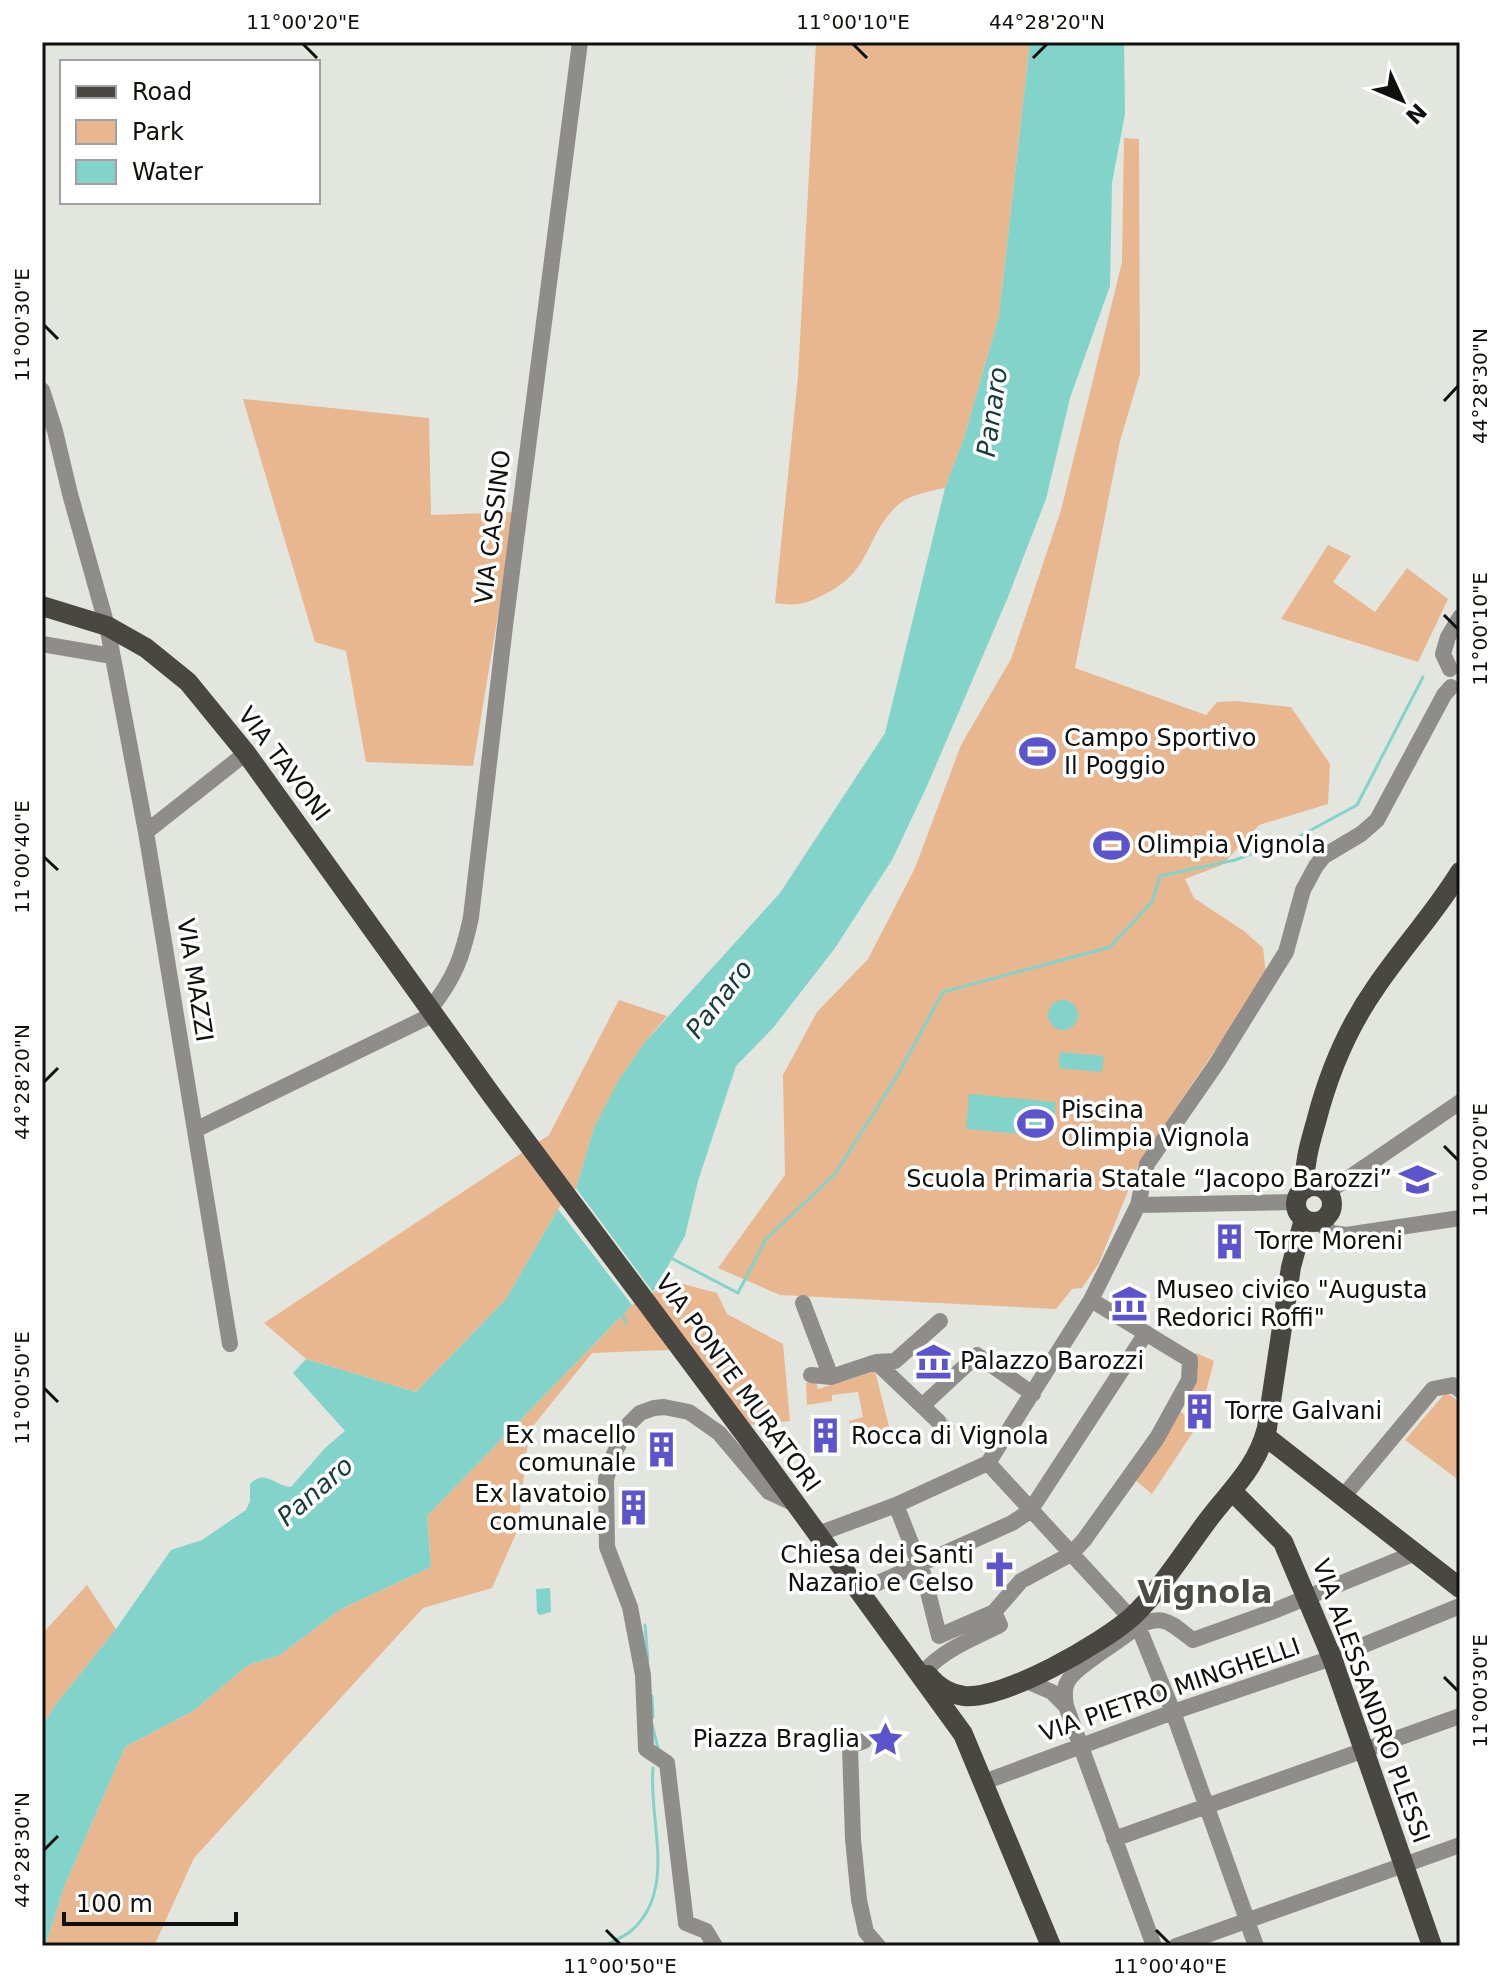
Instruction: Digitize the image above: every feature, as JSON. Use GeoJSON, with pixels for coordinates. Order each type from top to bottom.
{"type":"FeatureCollection","features":[{"type":"Feature","properties":{"kind":"main road","name":"VIA TAVONI"},"geometry":{"type":"LineString","coordinates":[[42,606],[107,626],[146,648],[188,682],[246,753],[525,1138]]}},
{"type":"Feature","properties":{"kind":"main road"},"geometry":{"type":"LineString","coordinates":[[1306,1208],[1306,1164],[1321,1101],[1343,1047],[1375,988],[1431,916],[1460,872]]}},
{"type":"Feature","properties":{"kind":"main road","name":"VIA PONTE MURATORI"},"geometry":{"type":"LineString","coordinates":[[525,1138],[917,1665],[963,1734],[1051,1946]]}},
{"type":"Feature","properties":{"kind":"main road"},"geometry":{"type":"LineString","coordinates":[[963,1734],[965,1716],[989,1694],[1069,1658],[1135,1622],[1256,1458],[1265,1436],[1291,1267],[1306,1208],[1317,1186],[1328,1192],[1332,1201],[1326,1218],[1306,1208]]}},
{"type":"Feature","properties":{"kind":"main road"},"geometry":{"type":"LineString","coordinates":[[1265,1436],[1460,1588]]}},
{"type":"Feature","properties":{"kind":"main road","name":"VIA ALESSANDRO PLESSI"},"geometry":{"type":"LineString","coordinates":[[1233,1492],[1283,1542],[1332,1658],[1432,1946]]}},
{"type":"Feature","properties":{"kind":"main road"},"geometry":{"type":"LineString","coordinates":[[917,1665],[952,1693],[962,1696],[989,1694]]}},
{"type":"Feature","properties":{"kind":"street","name":"VIA CASSINO"},"geometry":{"type":"LineString","coordinates":[[432,1012],[463,955],[471,917],[580,42]]}},
{"type":"Feature","properties":{"kind":"street","name":"VIA MAZZI"},"geometry":{"type":"LineString","coordinates":[[42,390],[107,626],[146,832],[230,1344]]}},
{"type":"Feature","properties":{"kind":"street"},"geometry":{"type":"LineString","coordinates":[[818,1534],[896,1505],[988,1463],[1091,1300],[1138,1205],[1147,1164],[1217,1063],[1286,952],[1303,890],[1316,866],[1333,849],[1361,834],[1382,813],[1444,695],[1456,688],[1446,679],[1455,668],[1443,654],[1448,637],[1460,617]]}},
{"type":"Feature","properties":{"kind":"street"},"geometry":{"type":"LineString","coordinates":[[42,644],[112,656]]}},
{"type":"Feature","properties":{"kind":"street"},"geometry":{"type":"LineString","coordinates":[[146,832],[246,753]]}},
{"type":"Feature","properties":{"kind":"street"},"geometry":{"type":"LineString","coordinates":[[195,1130],[432,1012]]}},
{"type":"Feature","properties":{"kind":"street"},"geometry":{"type":"LineString","coordinates":[[1328,1192],[1460,1102]]}},
{"type":"Feature","properties":{"kind":"street"},"geometry":{"type":"LineString","coordinates":[[1138,1205],[1306,1208],[1332,1233],[1346,1235],[1460,1218]]}},
{"type":"Feature","properties":{"kind":"street"},"geometry":{"type":"LineString","coordinates":[[896,1505],[920,1565],[939,1636],[994,1612],[1021,1581],[1071,1554],[1157,1438],[1189,1380],[1190,1360],[1091,1300]]}},
{"type":"Feature","properties":{"kind":"street"},"geometry":{"type":"LineString","coordinates":[[803,1303],[831,1377]]}},
{"type":"Feature","properties":{"kind":"street"},"geometry":{"type":"LineString","coordinates":[[811,1375],[831,1377],[876,1362],[895,1361],[940,1321]]}},
{"type":"Feature","properties":{"kind":"street"},"geometry":{"type":"LineString","coordinates":[[860,1591],[1012,1523],[1030,1511],[1146,1333]]}},
{"type":"Feature","properties":{"kind":"street"},"geometry":{"type":"LineString","coordinates":[[922,1406],[977,1355],[1033,1394]]}},
{"type":"Feature","properties":{"kind":"street"},"geometry":{"type":"LineString","coordinates":[[876,1362],[938,1421]]}},
{"type":"Feature","properties":{"kind":"street"},"geometry":{"type":"LineString","coordinates":[[1342,1498],[1433,1389],[1453,1385],[1460,1390]]}},
{"type":"Feature","properties":{"kind":"street"},"geometry":{"type":"LineString","coordinates":[[715,1946],[706,1931],[686,1923],[667,1763],[646,1749],[643,1675],[630,1607],[607,1547],[606,1479],[629,1424],[640,1413],[664,1407],[689,1412],[719,1433],[769,1492],[796,1505]]}},
{"type":"Feature","properties":{"kind":"street"},"geometry":{"type":"LineString","coordinates":[[988,1463],[1135,1622],[1173,1712],[1256,1946]]}},
{"type":"Feature","properties":{"kind":"street"},"geometry":{"type":"LineString","coordinates":[[1154,1946],[1066,1706],[1064,1695],[1067,1681],[1135,1622],[1154,1618],[1163,1620],[1193,1640],[1415,1553]]}},
{"type":"Feature","properties":{"kind":"street","name":"VIA PIETRO MINGHELLI"},"geometry":{"type":"LineString","coordinates":[[984,1782],[1173,1712],[1332,1658],[1460,1606]]}},
{"type":"Feature","properties":{"kind":"street"},"geometry":{"type":"LineString","coordinates":[[917,1665],[933,1661],[1000,1625],[994,1612]]}},
{"type":"Feature","properties":{"kind":"street"},"geometry":{"type":"LineString","coordinates":[[1024,1680],[1052,1692],[1066,1706]]}},
{"type":"Feature","properties":{"kind":"street"},"geometry":{"type":"LineString","coordinates":[[1114,1839],[1460,1716]]}},
{"type":"Feature","properties":{"kind":"street"},"geometry":{"type":"LineString","coordinates":[[857,1744],[853,1839],[859,1900],[866,1932],[878,1946]]}},
{"type":"Feature","properties":{"kind":"street"},"geometry":{"type":"LineString","coordinates":[[1176,1946],[1246,1918],[1460,1845]]}},
{"type":"Feature","properties":{"kind":"green space"},"geometry":{"type":"Polygon","coordinates":[[[816,42],[1030,42],[999,316],[964,438],[945,488],[914,496],[898,505],[879,529],[860,565],[839,586],[810,601],[789,604],[775,603],[798,377],[816,42]]]}},
{"type":"Feature","properties":{"kind":"green space"},"geometry":{"type":"Polygon","coordinates":[[[1124,138],[1139,139],[1140,374],[1120,441],[1075,668],[1206,715],[1217,702],[1291,707],[1330,764],[1328,804],[1259,825],[1222,865],[1185,879],[1194,898],[1244,931],[1263,948],[1266,974],[1232,1031],[1214,1052],[1140,1161],[1099,1263],[1082,1288],[1072,1289],[1056,1309],[780,1295],[718,1268],[785,1175],[783,1075],[817,1012],[868,959],[915,868],[961,745],[1011,659],[1061,510],[1122,262],[1124,138]]]}},
{"type":"Feature","properties":{"kind":"green space"},"geometry":{"type":"Polygon","coordinates":[[[243,399],[429,418],[431,515],[515,512],[473,766],[366,762],[346,651],[315,642],[243,399]]]}},
{"type":"Feature","properties":{"kind":"green space"},"geometry":{"type":"Polygon","coordinates":[[[1328,545],[1351,556],[1333,582],[1375,612],[1407,568],[1448,599],[1418,662],[1281,619],[1328,545]]]}},
{"type":"Feature","properties":{"kind":"green space"},"geometry":{"type":"Polygon","coordinates":[[[619,1000],[667,1016],[645,1042],[594,1128],[576,1188],[558,1209],[506,1299],[416,1392],[306,1359],[264,1323],[549,1135],[619,1000]]]}},
{"type":"Feature","properties":{"kind":"green space"},"geometry":{"type":"Polygon","coordinates":[[[672,1281],[717,1293],[727,1314],[783,1344],[790,1421],[750,1425],[692,1349],[592,1353],[529,1431],[518,1529],[492,1588],[423,1608],[194,1858],[154,1946],[45,1946],[64,1887],[125,1747],[193,1711],[248,1665],[280,1655],[341,1609],[431,1567],[427,1516],[632,1305],[672,1281]]]}},
{"type":"Feature","properties":{"kind":"green space"},"geometry":{"type":"Polygon","coordinates":[[[1196,1353],[1214,1361],[1203,1403],[1186,1395],[1196,1353]]]}},
{"type":"Feature","properties":{"kind":"green space"},"geometry":{"type":"Polygon","coordinates":[[[875,1371],[890,1430],[854,1447],[849,1421],[863,1417],[858,1392],[832,1395],[832,1401],[807,1405],[806,1383],[816,1382],[818,1389],[875,1371]]]}},
{"type":"Feature","properties":{"kind":"green space"},"geometry":{"type":"Polygon","coordinates":[[[1446,1392],[1460,1402],[1460,1481],[1405,1440],[1446,1392]]]}},
{"type":"Feature","properties":{"kind":"green space"},"geometry":{"type":"Polygon","coordinates":[[[1177,1410],[1199,1423],[1152,1494],[1134,1479],[1177,1410]]]}},
{"type":"Feature","properties":{"kind":"green space"},"geometry":{"type":"Polygon","coordinates":[[[87,1585],[116,1629],[53,1708],[42,1728],[42,1634],[87,1585]]]}},
{"type":"Feature","properties":{"kind":"water","name":"Panaro"},"geometry":{"type":"Polygon","coordinates":[[[1030,42],[1124,42],[1125,114],[1112,183],[1110,286],[1070,398],[1046,499],[1008,597],[892,860],[835,948],[773,1028],[736,1066],[698,1181],[685,1236],[653,1292],[576,1188],[594,1128],[618,1081],[645,1042],[780,893],[885,733],[945,488],[964,438],[999,316],[1030,42]]]}},
{"type":"Feature","properties":{"kind":"water"},"geometry":{"type":"Polygon","coordinates":[[[1063,1000],[1074,1004],[1078,1015],[1074,1026],[1063,1030],[1052,1026],[1048,1015],[1052,1004],[1063,1000]]]}},
{"type":"Feature","properties":{"kind":"water"},"geometry":{"type":"Polygon","coordinates":[[[1060,1052],[1104,1056],[1102,1072],[1059,1068],[1060,1052]]]}},
{"type":"Feature","properties":{"kind":"water"},"geometry":{"type":"Polygon","coordinates":[[[969,1094],[1056,1102],[1052,1137],[966,1129],[969,1094]]]}},
{"type":"Feature","properties":{"kind":"water","name":"Panaro"},"geometry":{"type":"Polygon","coordinates":[[[558,1209],[632,1305],[427,1516],[431,1567],[341,1609],[280,1655],[248,1665],[193,1711],[125,1747],[64,1887],[45,1946],[42,1946],[42,1728],[53,1708],[116,1629],[171,1550],[202,1540],[246,1510],[250,1501],[250,1484],[255,1479],[265,1478],[291,1487],[325,1448],[345,1431],[293,1373],[306,1359],[416,1392],[506,1299],[558,1209]]]}},
{"type":"Feature","properties":{"kind":"water"},"geometry":{"type":"Polygon","coordinates":[[[550,1588],[551,1612],[540,1615],[537,1613],[536,1589],[550,1588]]]}},
{"type":"Feature","properties":{"kind":"waterway"},"geometry":{"type":"LineString","coordinates":[[671,1258],[738,1293],[766,1239],[835,1174],[897,1076],[943,992],[1110,947],[1152,902],[1160,876],[1235,860],[1300,836],[1357,805],[1423,677]]}},
{"type":"Feature","properties":{"kind":"waterway"},"geometry":{"type":"LineString","coordinates":[[622,1312],[626,1323]]}},
{"type":"Feature","properties":{"kind":"waterway"},"geometry":{"type":"LineString","coordinates":[[645,1625],[648,1661]]}},
{"type":"Feature","properties":{"kind":"waterway"},"geometry":{"type":"LineString","coordinates":[[652,1696],[653,1717]]}},
{"type":"Feature","properties":{"kind":"waterway"},"geometry":{"type":"LineString","coordinates":[[652,1724],[658,1748]]}},
{"type":"Feature","properties":{"kind":"waterway"},"geometry":{"type":"LineString","coordinates":[[604,1946],[631,1931],[654,1896],[658,1854],[653,1768]]}},
{"type":"Feature","properties":{"kind":"tunnel"},"geometry":{"type":"LineString","coordinates":[[938,1421],[954,1437]]}},
{"type":"Feature","properties":{"kind":"place","name":"Campo Sportivo Il Poggio"},"geometry":{"type":"Point","coordinates":[1038,752]}},
{"type":"Feature","properties":{"kind":"place","name":"Olimpia Vignola"},"geometry":{"type":"Point","coordinates":[1111,845]}},
{"type":"Feature","properties":{"kind":"place","name":"Piscina Olimpia Vignola"},"geometry":{"type":"Point","coordinates":[1035,1124]}},
{"type":"Feature","properties":{"kind":"place","name":"Scuola Primaria Statale “Jacopo Barozzi”"},"geometry":{"type":"Point","coordinates":[1418,1179]}},
{"type":"Feature","properties":{"kind":"place","name":"Torre Moreni"},"geometry":{"type":"Point","coordinates":[1229,1241]}},
{"type":"Feature","properties":{"kind":"place","name":"Museo civico \"Augusta Redorici Roffi\""},"geometry":{"type":"Point","coordinates":[1130,1304]}},
{"type":"Feature","properties":{"kind":"place","name":"Palazzo Barozzi"},"geometry":{"type":"Point","coordinates":[934,1361]}},
{"type":"Feature","properties":{"kind":"place","name":"Torre Galvani"},"geometry":{"type":"Point","coordinates":[1199,1411]}},
{"type":"Feature","properties":{"kind":"place","name":"Rocca di Vignola"},"geometry":{"type":"Point","coordinates":[825,1436]}},
{"type":"Feature","properties":{"kind":"place","name":"Ex macello comunale"},"geometry":{"type":"Point","coordinates":[662,1449]}},
{"type":"Feature","properties":{"kind":"place","name":"Ex lavatoio comunale"},"geometry":{"type":"Point","coordinates":[633,1508]}},
{"type":"Feature","properties":{"kind":"place","name":"Chiesa dei Santi Nazario e Celso"},"geometry":{"type":"Point","coordinates":[1000,1569]}},
{"type":"Feature","properties":{"kind":"place","name":"Piazza Braglia"},"geometry":{"type":"Point","coordinates":[886,1739]}},
{"type":"Feature","properties":{"kind":"district","name":"Vignola"},"geometry":{"type":"Point","coordinates":[1205,1592]}}]}
